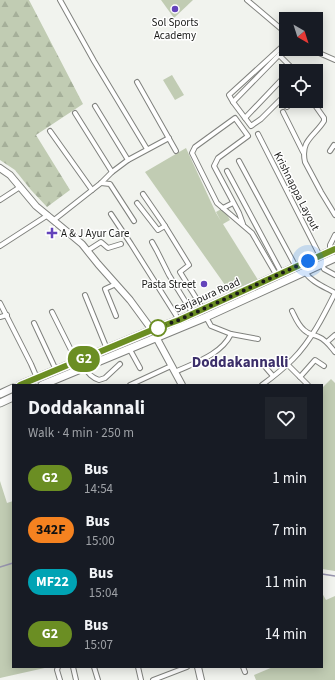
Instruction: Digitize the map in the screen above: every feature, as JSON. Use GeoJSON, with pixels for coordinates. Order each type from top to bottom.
{"type":"FeatureCollection","features":[{"type":"Feature","properties":{"kind":"main road"},"geometry":{"type":"LineString","coordinates":[[1,169],[10,176],[32,202],[76,239],[130,300],[152,330]]}},
{"type":"Feature","properties":{"kind":"main road","name":"Sarjapura Road"},"geometry":{"type":"LineString","coordinates":[[22,384],[203,310],[332,250]]}},
{"type":"Feature","properties":{"kind":"main road","name":"Sarjapura Road"},"geometry":{"type":"LineString","coordinates":[[44,384],[206,317],[335,258]]}},
{"type":"Feature","properties":{"kind":"main road"},"geometry":{"type":"LineString","coordinates":[[156,337],[181,384]]}},
{"type":"Feature","properties":{"kind":"main road"},"geometry":{"type":"LineString","coordinates":[[0,394],[12,388]]}},
{"type":"Feature","properties":{"kind":"main road"},"geometry":{"type":"LineString","coordinates":[[0,403],[12,397]]}},
{"type":"Feature","properties":{"kind":"main road"},"geometry":{"type":"LineString","coordinates":[[198,668],[201,680]]}},
{"type":"Feature","properties":{"kind":"street"},"geometry":{"type":"LineString","coordinates":[[60,0],[94,61],[147,149]]}},
{"type":"Feature","properties":{"kind":"street"},"geometry":{"type":"LineString","coordinates":[[247,0],[279,27]]}},
{"type":"Feature","properties":{"kind":"street"},"geometry":{"type":"LineString","coordinates":[[233,102],[279,53]]}},
{"type":"Feature","properties":{"kind":"street"},"geometry":{"type":"LineString","coordinates":[[279,53],[229,95],[252,126],[261,120],[279,101]]}},
{"type":"Feature","properties":{"kind":"street"},"geometry":{"type":"LineString","coordinates":[[323,55],[335,60]]}},
{"type":"Feature","properties":{"kind":"street"},"geometry":{"type":"LineString","coordinates":[[137,82],[176,151]]}},
{"type":"Feature","properties":{"kind":"street"},"geometry":{"type":"LineString","coordinates":[[245,118],[279,82]]}},
{"type":"Feature","properties":{"kind":"street"},"geometry":{"type":"LineString","coordinates":[[95,106],[128,160]]}},
{"type":"Feature","properties":{"kind":"street"},"geometry":{"type":"LineString","coordinates":[[317,108],[324,118],[324,121],[307,142],[304,149],[305,162],[335,215]]}},
{"type":"Feature","properties":{"kind":"street"},"geometry":{"type":"LineString","coordinates":[[283,112],[304,154]]}},
{"type":"Feature","properties":{"kind":"street"},"geometry":{"type":"LineString","coordinates":[[75,113],[112,172]]}},
{"type":"Feature","properties":{"kind":"street"},"geometry":{"type":"LineString","coordinates":[[243,224],[214,166],[218,158],[248,136],[235,118],[195,147],[192,153],[217,203],[253,234],[279,275]]}},
{"type":"Feature","properties":{"kind":"street"},"geometry":{"type":"LineString","coordinates":[[50,131],[92,190]]}},
{"type":"Feature","properties":{"kind":"street","name":"Krishnappa Layout"},"geometry":{"type":"LineString","coordinates":[[258,134],[320,256]]}},
{"type":"Feature","properties":{"kind":"street"},"geometry":{"type":"LineString","coordinates":[[54,220],[128,160],[169,138]]}},
{"type":"Feature","properties":{"kind":"street"},"geometry":{"type":"LineString","coordinates":[[330,151],[335,146]]}},
{"type":"Feature","properties":{"kind":"street"},"geometry":{"type":"LineString","coordinates":[[239,161],[296,267]]}},
{"type":"Feature","properties":{"kind":"street"},"geometry":{"type":"LineString","coordinates":[[227,171],[279,275]]}},
{"type":"Feature","properties":{"kind":"street"},"geometry":{"type":"LineString","coordinates":[[101,183],[110,184],[134,221]]}},
{"type":"Feature","properties":{"kind":"street"},"geometry":{"type":"LineString","coordinates":[[0,200],[20,187]]}},
{"type":"Feature","properties":{"kind":"street"},"geometry":{"type":"LineString","coordinates":[[143,194],[190,265],[180,272],[203,310]]}},
{"type":"Feature","properties":{"kind":"street"},"geometry":{"type":"LineString","coordinates":[[137,203],[158,230],[165,226]]}},
{"type":"Feature","properties":{"kind":"street"},"geometry":{"type":"LineString","coordinates":[[223,208],[233,203]]}},
{"type":"Feature","properties":{"kind":"street"},"geometry":{"type":"LineString","coordinates":[[111,214],[179,320]]}},
{"type":"Feature","properties":{"kind":"street"},"geometry":{"type":"LineString","coordinates":[[0,246],[48,215]]}},
{"type":"Feature","properties":{"kind":"street"},"geometry":{"type":"LineString","coordinates":[[332,250],[330,247],[335,235]]}},
{"type":"Feature","properties":{"kind":"street"},"geometry":{"type":"LineString","coordinates":[[87,251],[101,242],[108,248],[120,244]]}},
{"type":"Feature","properties":{"kind":"street"},"geometry":{"type":"LineString","coordinates":[[152,242],[193,314]]}},
{"type":"Feature","properties":{"kind":"street"},"geometry":{"type":"LineString","coordinates":[[322,264],[324,269],[335,274]]}},
{"type":"Feature","properties":{"kind":"street"},"geometry":{"type":"LineString","coordinates":[[263,384],[294,358],[326,312],[335,293],[320,285],[305,272]]}},
{"type":"Feature","properties":{"kind":"street"},"geometry":{"type":"LineString","coordinates":[[116,284],[105,289],[116,316]]}},
{"type":"Feature","properties":{"kind":"street"},"geometry":{"type":"LineString","coordinates":[[85,295],[107,349]]}},
{"type":"Feature","properties":{"kind":"street"},"geometry":{"type":"LineString","coordinates":[[0,303],[37,378]]}},
{"type":"Feature","properties":{"kind":"street"},"geometry":{"type":"LineString","coordinates":[[292,310],[299,324],[304,330],[327,342],[335,352]]}},
{"type":"Feature","properties":{"kind":"street"},"geometry":{"type":"LineString","coordinates":[[52,312],[77,362]]}},
{"type":"Feature","properties":{"kind":"street"},"geometry":{"type":"LineString","coordinates":[[0,317],[6,315]]}},
{"type":"Feature","properties":{"kind":"street"},"geometry":{"type":"LineString","coordinates":[[206,317],[211,326],[231,334],[258,339]]}},
{"type":"Feature","properties":{"kind":"street"},"geometry":{"type":"LineString","coordinates":[[34,323],[56,370]]}},
{"type":"Feature","properties":{"kind":"street"},"geometry":{"type":"LineString","coordinates":[[175,372],[205,359],[226,342],[231,334]]}},
{"type":"Feature","properties":{"kind":"street"},"geometry":{"type":"LineString","coordinates":[[327,342],[335,335]]}},
{"type":"Feature","properties":{"kind":"street"},"geometry":{"type":"LineString","coordinates":[[129,348],[140,368]]}},
{"type":"Feature","properties":{"kind":"street"},"geometry":{"type":"LineString","coordinates":[[300,377],[315,360],[324,366]]}},
{"type":"Feature","properties":{"kind":"street"},"geometry":{"type":"LineString","coordinates":[[261,362],[273,376]]}},
{"type":"Feature","properties":{"kind":"street"},"geometry":{"type":"LineString","coordinates":[[85,367],[94,378],[99,380],[105,378],[120,364]]}},
{"type":"Feature","properties":{"kind":"street"},"geometry":{"type":"LineString","coordinates":[[287,364],[307,384]]}},
{"type":"Feature","properties":{"kind":"street"},"geometry":{"type":"LineString","coordinates":[[132,384],[171,366]]}},
{"type":"Feature","properties":{"kind":"street"},"geometry":{"type":"LineString","coordinates":[[58,668],[60,680]]}},
{"type":"Feature","properties":{"kind":"street"},"geometry":{"type":"LineString","coordinates":[[73,668],[76,680]]}},
{"type":"Feature","properties":{"kind":"street"},"geometry":{"type":"LineString","coordinates":[[95,668],[98,680]]}},
{"type":"Feature","properties":{"kind":"street"},"geometry":{"type":"LineString","coordinates":[[138,668],[142,680]]}},
{"type":"Feature","properties":{"kind":"street"},"geometry":{"type":"LineString","coordinates":[[153,680],[184,668]]}},
{"type":"Feature","properties":{"kind":"street"},"geometry":{"type":"LineString","coordinates":[[243,668],[245,672]]}},
{"type":"Feature","properties":{"kind":"green space"},"geometry":{"type":"Polygon","coordinates":[[[0,0],[29,0],[83,104],[36,135],[70,190],[47,207],[15,170],[0,160],[0,0]]]}},
{"type":"Feature","properties":{"kind":"green space","name":"Sol Sports Academy"},"geometry":{"type":"Polygon","coordinates":[[[161,0],[193,0],[174,18],[161,0]]]}},
{"type":"Feature","properties":{"kind":"green space"},"geometry":{"type":"Polygon","coordinates":[[[172,75],[184,95],[175,100],[163,80],[172,75]]]}},
{"type":"Feature","properties":{"kind":"green space"},"geometry":{"type":"Polygon","coordinates":[[[186,148],[216,213],[221,221],[216,212],[223,208],[230,220],[223,224],[258,280],[230,292],[145,172],[186,148]]]}},
{"type":"Feature","properties":{"kind":"green space"},"geometry":{"type":"Polygon","coordinates":[[[331,379],[335,383],[335,571],[323,569],[323,387],[331,379]]]}},
{"type":"Feature","properties":{"kind":"green space"},"geometry":{"type":"Polygon","coordinates":[[[0,481],[7,503],[12,501],[12,668],[45,668],[0,678],[0,481]]]}},
{"type":"Feature","properties":{"kind":"green space"},"geometry":{"type":"Polygon","coordinates":[[[323,595],[326,600],[335,596],[335,680],[256,680],[254,675],[271,668],[323,668],[323,595]]]}},
{"type":"Feature","properties":{"kind":"waterway"},"geometry":{"type":"LineString","coordinates":[[0,567],[12,563]]}},
{"type":"Feature","properties":{"kind":"waterway"},"geometry":{"type":"LineString","coordinates":[[323,574],[335,576]]}},
{"type":"Feature","properties":{"kind":"bus line","name":"G2"},"geometry":{"type":"LineString","coordinates":[[22,384],[179,320],[335,249]]}},
{"type":"Feature","properties":{"kind":"place","name":"Sol Sports Academy"},"geometry":{"type":"Point","coordinates":[175,9]}},
{"type":"Feature","properties":{"kind":"place","name":"A & J Ayur Care"},"geometry":{"type":"Point","coordinates":[52,233]}},
{"type":"Feature","properties":{"kind":"place","name":"Pasta Street"},"geometry":{"type":"Point","coordinates":[204,284]}},
{"type":"Feature","properties":{"kind":"district","name":"Doddakannalli"},"geometry":{"type":"Point","coordinates":[240,362]}},
{"type":"Feature","properties":{"kind":"route"},"geometry":{"type":"LineString","coordinates":[[158,328],[179,320],[308,261]]}}]}
